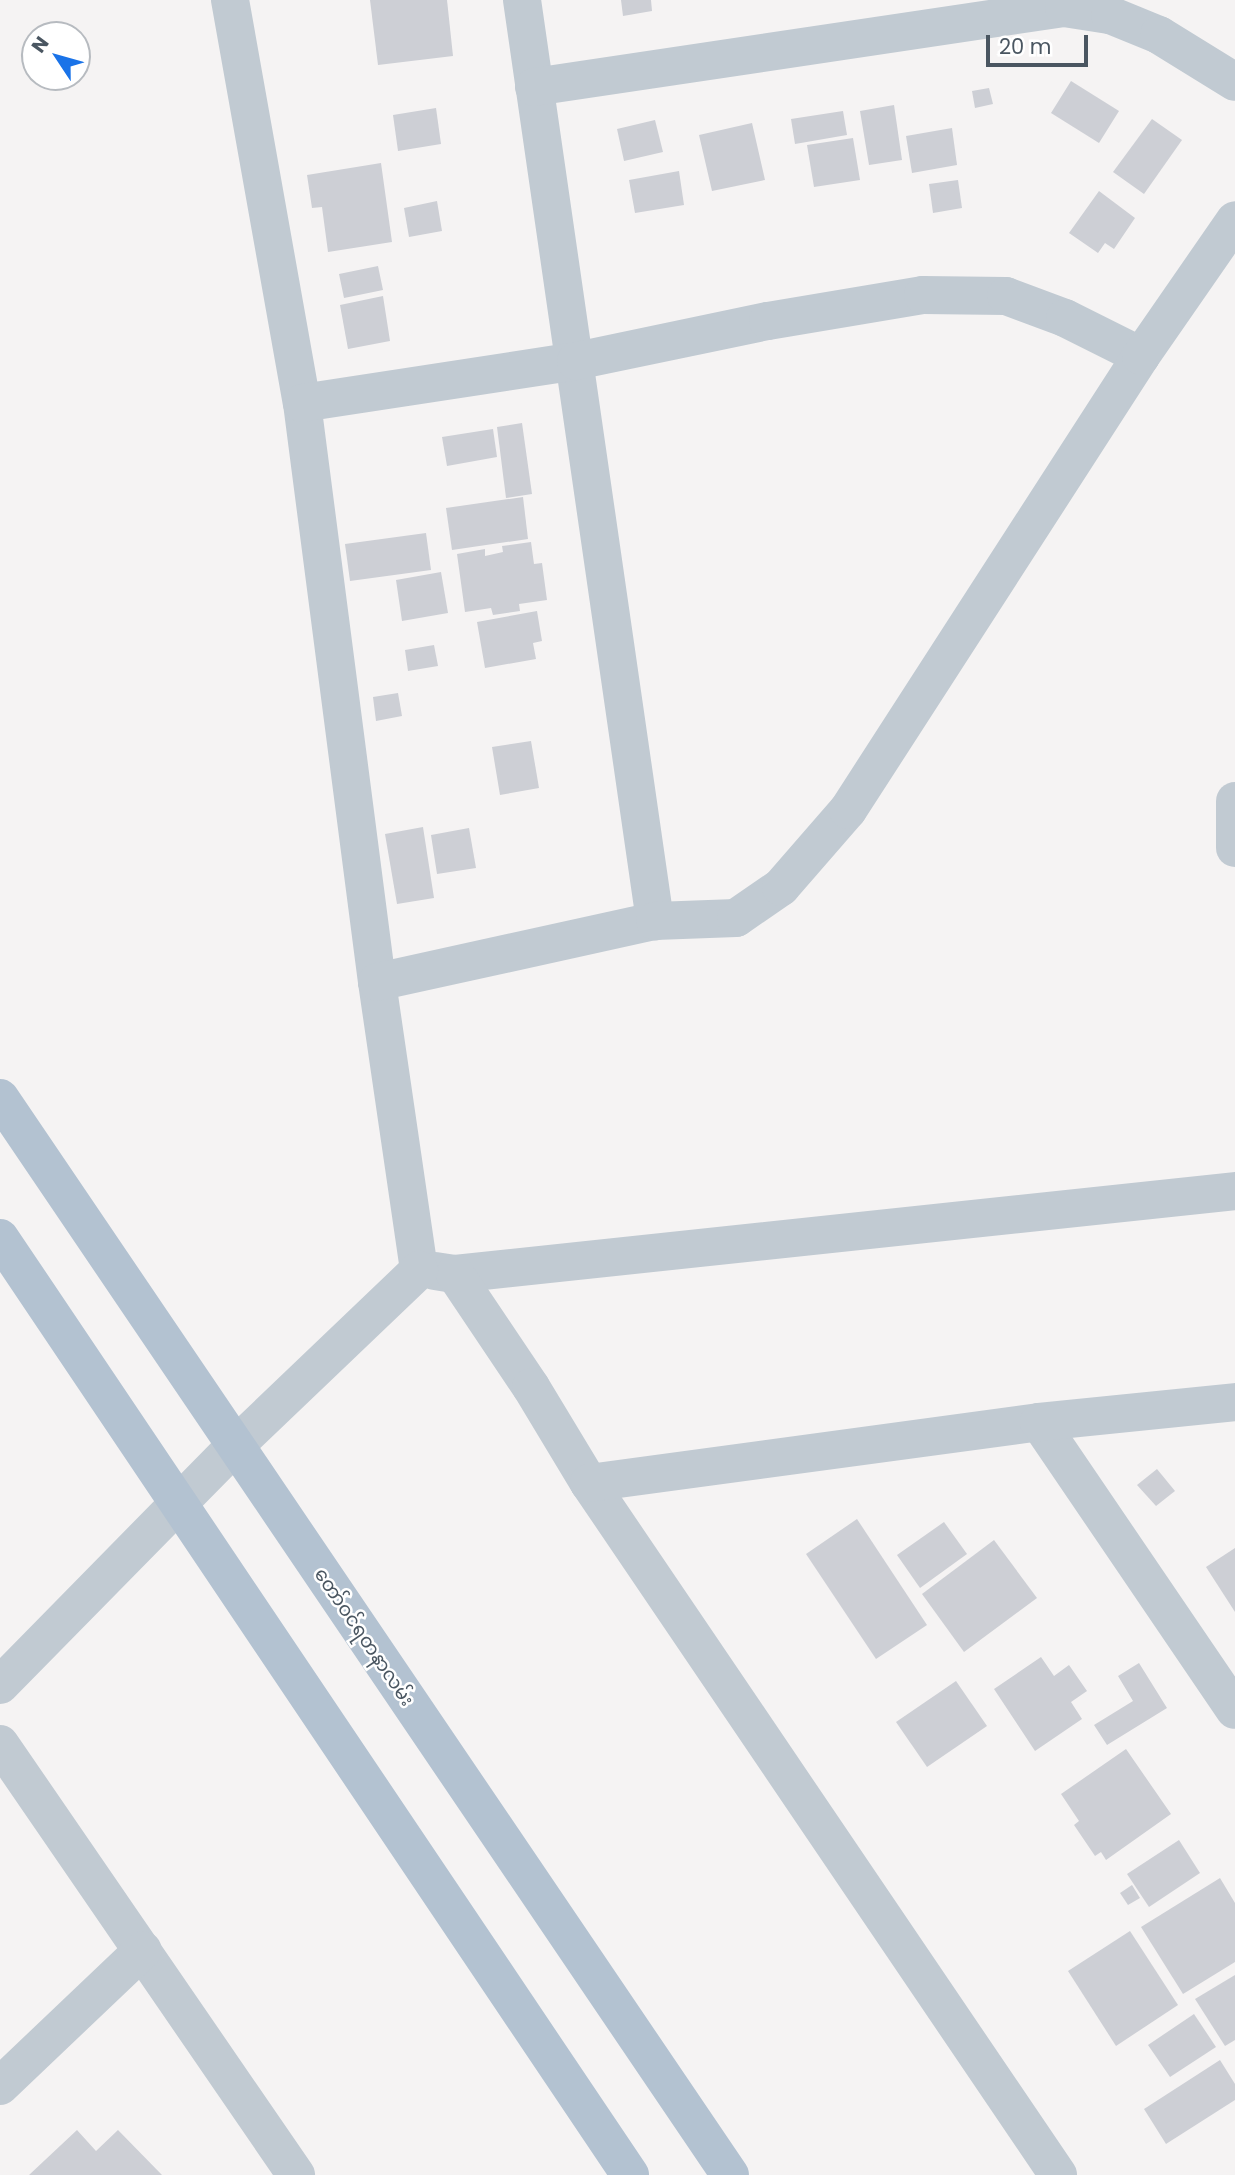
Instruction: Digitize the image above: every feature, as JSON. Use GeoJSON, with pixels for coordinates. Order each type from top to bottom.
{"type":"FeatureCollection","features":[{"type":"Feature","properties":{"kind":"main road","name":"တော်ဝင်ရတနာလမ်း"},"geometry":{"type":"LineString","coordinates":[[0,1098],[730,2175]]}},
{"type":"Feature","properties":{"kind":"main road"},"geometry":{"type":"LineString","coordinates":[[0,1238],[630,2175]]}},
{"type":"Feature","properties":{"kind":"street"},"geometry":{"type":"LineString","coordinates":[[230,0],[302,403],[377,982],[437,1272],[531,1387],[589,1483],[1058,2175]]}},
{"type":"Feature","properties":{"kind":"street"},"geometry":{"type":"LineString","coordinates":[[522,0],[655,921]]}},
{"type":"Feature","properties":{"kind":"street"},"geometry":{"type":"LineString","coordinates":[[534,87],[1064,8],[1110,15],[1159,35],[1235,82]]}},
{"type":"Feature","properties":{"kind":"street"},"geometry":{"type":"LineString","coordinates":[[377,982],[655,921],[736,918],[781,887],[839,819],[1142,356],[1235,220]]}},
{"type":"Feature","properties":{"kind":"street"},"geometry":{"type":"LineString","coordinates":[[302,403],[576,361],[768,321],[923,295],[1006,296],[1065,318],[1142,356]]}},
{"type":"Feature","properties":{"kind":"street"},"geometry":{"type":"LineString","coordinates":[[1235,801],[1235,848]]}},
{"type":"Feature","properties":{"kind":"street"},"geometry":{"type":"LineString","coordinates":[[0,1685],[235,1446],[437,1272],[1235,1191]]}},
{"type":"Feature","properties":{"kind":"street"},"geometry":{"type":"LineString","coordinates":[[589,1483],[1040,1422],[1235,1402]]}},
{"type":"Feature","properties":{"kind":"street"},"geometry":{"type":"LineString","coordinates":[[1040,1422],[1235,1710]]}},
{"type":"Feature","properties":{"kind":"street"},"geometry":{"type":"LineString","coordinates":[[0,1744],[296,2175]]}},
{"type":"Feature","properties":{"kind":"street"},"geometry":{"type":"LineString","coordinates":[[0,2086],[144,1950]]}},
{"type":"Feature","properties":{"kind":"building"},"geometry":{"type":"Polygon","coordinates":[[[370,0],[447,0],[453,56],[378,65],[370,0]]]}},
{"type":"Feature","properties":{"kind":"building"},"geometry":{"type":"Polygon","coordinates":[[[621,0],[651,0],[652,11],[623,16],[621,0]]]}},
{"type":"Feature","properties":{"kind":"building"},"geometry":{"type":"Polygon","coordinates":[[[1071,81],[1119,111],[1099,143],[1051,113],[1071,81]]]}},
{"type":"Feature","properties":{"kind":"building"},"geometry":{"type":"Polygon","coordinates":[[[989,88],[993,104],[975,108],[972,91],[989,88]]]}},
{"type":"Feature","properties":{"kind":"building"},"geometry":{"type":"Polygon","coordinates":[[[894,105],[902,160],[869,165],[860,111],[894,105]]]}},
{"type":"Feature","properties":{"kind":"building"},"geometry":{"type":"Polygon","coordinates":[[[436,108],[441,144],[398,151],[393,115],[436,108]]]}},
{"type":"Feature","properties":{"kind":"building"},"geometry":{"type":"Polygon","coordinates":[[[843,111],[847,135],[795,144],[791,119],[843,111]]]}},
{"type":"Feature","properties":{"kind":"building"},"geometry":{"type":"Polygon","coordinates":[[[1152,119],[1182,140],[1144,194],[1113,172],[1152,119]]]}},
{"type":"Feature","properties":{"kind":"building"},"geometry":{"type":"Polygon","coordinates":[[[655,120],[663,152],[624,161],[617,129],[655,120]]]}},
{"type":"Feature","properties":{"kind":"building"},"geometry":{"type":"Polygon","coordinates":[[[752,123],[765,180],[712,191],[699,135],[752,123]]]}},
{"type":"Feature","properties":{"kind":"building"},"geometry":{"type":"Polygon","coordinates":[[[952,128],[957,165],[912,173],[906,136],[952,128]]]}},
{"type":"Feature","properties":{"kind":"building"},"geometry":{"type":"Polygon","coordinates":[[[853,138],[860,180],[814,187],[807,145],[853,138]]]}},
{"type":"Feature","properties":{"kind":"building"},"geometry":{"type":"Polygon","coordinates":[[[381,163],[392,242],[328,252],[322,207],[312,208],[307,175],[381,163]]]}},
{"type":"Feature","properties":{"kind":"building"},"geometry":{"type":"Polygon","coordinates":[[[679,171],[684,205],[635,213],[629,180],[679,171]]]}},
{"type":"Feature","properties":{"kind":"building"},"geometry":{"type":"Polygon","coordinates":[[[958,180],[962,208],[933,213],[929,184],[958,180]]]}},
{"type":"Feature","properties":{"kind":"building"},"geometry":{"type":"Polygon","coordinates":[[[1099,191],[1135,218],[1114,249],[1105,243],[1098,253],[1069,233],[1099,191]]]}},
{"type":"Feature","properties":{"kind":"building"},"geometry":{"type":"Polygon","coordinates":[[[437,201],[442,231],[409,237],[404,208],[437,201]]]}},
{"type":"Feature","properties":{"kind":"building"},"geometry":{"type":"Polygon","coordinates":[[[378,266],[383,290],[344,298],[339,274],[378,266]]]}},
{"type":"Feature","properties":{"kind":"building"},"geometry":{"type":"Polygon","coordinates":[[[383,296],[390,341],[348,349],[340,305],[383,296]]]}},
{"type":"Feature","properties":{"kind":"building"},"geometry":{"type":"Polygon","coordinates":[[[522,423],[532,494],[506,498],[497,427],[522,423]]]}},
{"type":"Feature","properties":{"kind":"building"},"geometry":{"type":"Polygon","coordinates":[[[493,429],[497,457],[447,466],[442,437],[493,429]]]}},
{"type":"Feature","properties":{"kind":"building"},"geometry":{"type":"Polygon","coordinates":[[[523,497],[528,539],[452,550],[446,508],[523,497]]]}},
{"type":"Feature","properties":{"kind":"building"},"geometry":{"type":"Polygon","coordinates":[[[426,533],[431,570],[350,581],[345,544],[426,533]]]}},
{"type":"Feature","properties":{"kind":"building"},"geometry":{"type":"Polygon","coordinates":[[[531,542],[534,564],[542,563],[547,600],[519,604],[520,611],[493,615],[491,608],[465,612],[457,554],[485,549],[485,556],[503,552],[502,546],[531,542]]]}},
{"type":"Feature","properties":{"kind":"building"},"geometry":{"type":"Polygon","coordinates":[[[441,572],[448,613],[402,621],[396,580],[441,572]]]}},
{"type":"Feature","properties":{"kind":"building"},"geometry":{"type":"Polygon","coordinates":[[[537,611],[542,641],[533,643],[536,659],[485,668],[477,622],[537,611]]]}},
{"type":"Feature","properties":{"kind":"building"},"geometry":{"type":"Polygon","coordinates":[[[434,645],[438,666],[408,671],[405,650],[434,645]]]}},
{"type":"Feature","properties":{"kind":"building"},"geometry":{"type":"Polygon","coordinates":[[[398,693],[402,716],[376,721],[373,697],[398,693]]]}},
{"type":"Feature","properties":{"kind":"building"},"geometry":{"type":"Polygon","coordinates":[[[531,741],[539,788],[500,795],[492,747],[531,741]]]}},
{"type":"Feature","properties":{"kind":"building"},"geometry":{"type":"Polygon","coordinates":[[[423,827],[434,898],[397,904],[385,834],[423,827]]]}},
{"type":"Feature","properties":{"kind":"building"},"geometry":{"type":"Polygon","coordinates":[[[469,828],[476,868],[437,874],[431,835],[469,828]]]}},
{"type":"Feature","properties":{"kind":"building"},"geometry":{"type":"Polygon","coordinates":[[[1157,1469],[1175,1491],[1156,1506],[1137,1485],[1157,1469]]]}},
{"type":"Feature","properties":{"kind":"building"},"geometry":{"type":"Polygon","coordinates":[[[857,1519],[927,1625],[876,1659],[806,1554],[857,1519]]]}},
{"type":"Feature","properties":{"kind":"building"},"geometry":{"type":"Polygon","coordinates":[[[944,1522],[967,1554],[920,1588],[897,1555],[944,1522]]]}},
{"type":"Feature","properties":{"kind":"building"},"geometry":{"type":"Polygon","coordinates":[[[994,1540],[1037,1598],[964,1652],[922,1594],[994,1540]]]}},
{"type":"Feature","properties":{"kind":"building"},"geometry":{"type":"Polygon","coordinates":[[[1235,1548],[1235,1612],[1206,1567],[1235,1548]]]}},
{"type":"Feature","properties":{"kind":"building"},"geometry":{"type":"Polygon","coordinates":[[[1041,1657],[1054,1676],[1069,1665],[1087,1691],[1071,1702],[1082,1719],[1035,1751],[994,1689],[1041,1657]]]}},
{"type":"Feature","properties":{"kind":"building"},"geometry":{"type":"Polygon","coordinates":[[[1139,1663],[1167,1708],[1107,1745],[1094,1725],[1133,1701],[1118,1676],[1139,1663]]]}},
{"type":"Feature","properties":{"kind":"building"},"geometry":{"type":"Polygon","coordinates":[[[956,1681],[987,1726],[927,1767],[896,1722],[956,1681]]]}},
{"type":"Feature","properties":{"kind":"building"},"geometry":{"type":"Polygon","coordinates":[[[1126,1749],[1171,1814],[1106,1860],[1101,1852],[1095,1856],[1074,1825],[1079,1821],[1061,1794],[1126,1749]]]}},
{"type":"Feature","properties":{"kind":"building"},"geometry":{"type":"Polygon","coordinates":[[[1179,1840],[1200,1873],[1149,1907],[1127,1874],[1179,1840]]]}},
{"type":"Feature","properties":{"kind":"building"},"geometry":{"type":"Polygon","coordinates":[[[1220,1878],[1235,1903],[1235,1962],[1183,1994],[1141,1927],[1220,1878]]]}},
{"type":"Feature","properties":{"kind":"building"},"geometry":{"type":"Polygon","coordinates":[[[1132,1885],[1140,1898],[1128,1905],[1120,1893],[1132,1885]]]}},
{"type":"Feature","properties":{"kind":"building"},"geometry":{"type":"Polygon","coordinates":[[[1130,1931],[1178,2005],[1116,2046],[1068,1971],[1130,1931]]]}},
{"type":"Feature","properties":{"kind":"building"},"geometry":{"type":"Polygon","coordinates":[[[1235,1975],[1235,2040],[1225,2046],[1195,1999],[1235,1975]]]}},
{"type":"Feature","properties":{"kind":"building"},"geometry":{"type":"Polygon","coordinates":[[[1194,2014],[1216,2047],[1170,2077],[1148,2045],[1194,2014]]]}},
{"type":"Feature","properties":{"kind":"building"},"geometry":{"type":"Polygon","coordinates":[[[1220,2060],[1235,2084],[1235,2100],[1166,2144],[1144,2109],[1220,2060]]]}},
{"type":"Feature","properties":{"kind":"building"},"geometry":{"type":"Polygon","coordinates":[[[77,2130],[96,2151],[118,2130],[162,2175],[29,2175],[77,2130]]]}}]}
